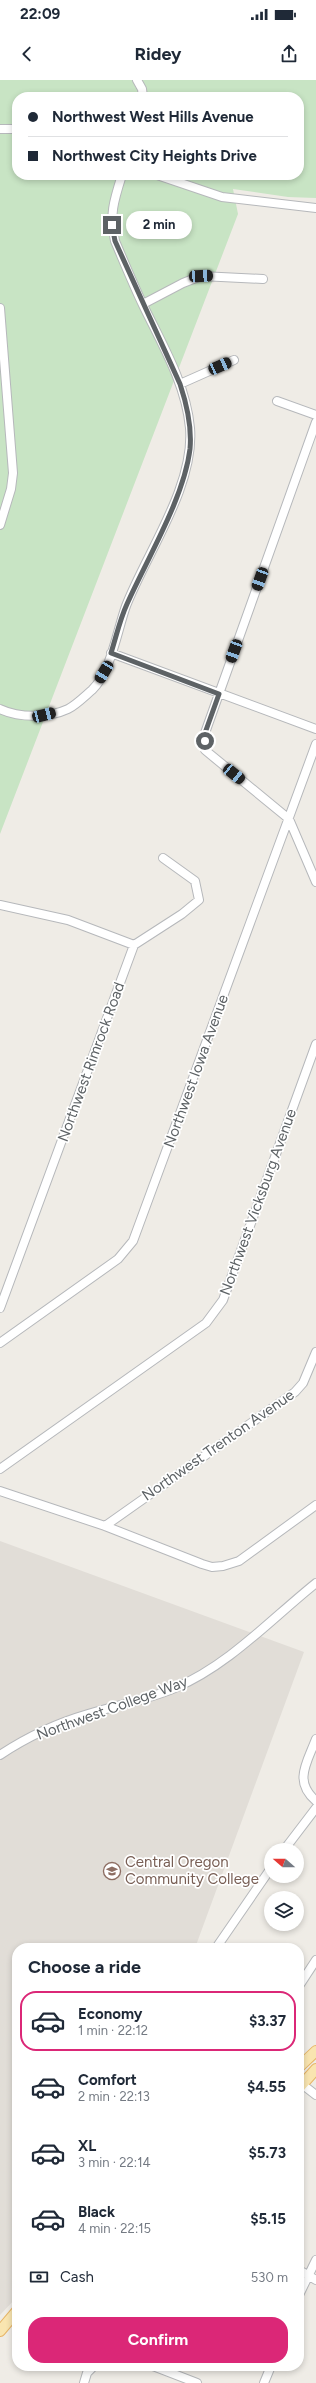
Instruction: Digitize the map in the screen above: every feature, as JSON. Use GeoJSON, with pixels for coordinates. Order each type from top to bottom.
{"type":"FeatureCollection","features":[{"type":"Feature","properties":{"kind":"main road"},"geometry":{"type":"LineString","coordinates":[[304,2062],[316,2051]]}},
{"type":"Feature","properties":{"kind":"main road"},"geometry":{"type":"LineString","coordinates":[[304,2083],[316,2069]]}},
{"type":"Feature","properties":{"kind":"main road"},"geometry":{"type":"LineString","coordinates":[[0,2331],[12,2317]]}},
{"type":"Feature","properties":{"kind":"street"},"geometry":{"type":"LineString","coordinates":[[137,80],[141,92]]}},
{"type":"Feature","properties":{"kind":"street"},"geometry":{"type":"LineString","coordinates":[[0,129],[12,130]]}},
{"type":"Feature","properties":{"kind":"street"},"geometry":{"type":"LineString","coordinates":[[0,709],[12,714],[44,715],[68,709],[93,689],[104,672],[126,606],[172,506],[186,467],[190,430],[187,406],[180,384],[115,241],[112,225],[112,210],[121,180]]}},
{"type":"Feature","properties":{"kind":"street"},"geometry":{"type":"LineString","coordinates":[[172,180],[222,197],[316,208]]}},
{"type":"Feature","properties":{"kind":"street"},"geometry":{"type":"LineString","coordinates":[[143,304],[183,283],[201,276],[263,279]]}},
{"type":"Feature","properties":{"kind":"street"},"geometry":{"type":"LineString","coordinates":[[0,308],[13,473],[11,489],[0,525]]}},
{"type":"Feature","properties":{"kind":"street"},"geometry":{"type":"LineString","coordinates":[[180,384],[234,360]]}},
{"type":"Feature","properties":{"kind":"street"},"geometry":{"type":"LineString","coordinates":[[277,401],[316,415]]}},
{"type":"Feature","properties":{"kind":"street"},"geometry":{"type":"LineString","coordinates":[[316,422],[205,733],[205,750],[289,819],[316,882]]}},
{"type":"Feature","properties":{"kind":"street"},"geometry":{"type":"LineString","coordinates":[[111,653],[316,729]]}},
{"type":"Feature","properties":{"kind":"street","name":"Northwest Iowa Avenue"},"geometry":{"type":"LineString","coordinates":[[0,1343],[118,1258],[133,1241],[316,744]]}},
{"type":"Feature","properties":{"kind":"street"},"geometry":{"type":"LineString","coordinates":[[0,905],[68,920],[134,946],[182,914],[199,900],[195,881],[163,858]]}},
{"type":"Feature","properties":{"kind":"street","name":"Northwest Rimrock Road"},"geometry":{"type":"LineString","coordinates":[[0,1308],[134,946]]}},
{"type":"Feature","properties":{"kind":"street","name":"Northwest Vicksburg Avenue"},"geometry":{"type":"LineString","coordinates":[[0,1469],[206,1323],[223,1300],[316,1044]]}},
{"type":"Feature","properties":{"kind":"street","name":"Northwest Trenton Avenue"},"geometry":{"type":"LineString","coordinates":[[105,1526],[295,1392],[303,1383],[316,1352]]}},
{"type":"Feature","properties":{"kind":"street"},"geometry":{"type":"LineString","coordinates":[[0,1491],[105,1526],[212,1567],[223,1566],[239,1561],[316,1505]]}},
{"type":"Feature","properties":{"kind":"street","name":"Northwest College Way"},"geometry":{"type":"LineString","coordinates":[[0,1755],[25,1739],[59,1723],[143,1700],[176,1688],[204,1673],[241,1646],[316,1583]]}},
{"type":"Feature","properties":{"kind":"street"},"geometry":{"type":"LineString","coordinates":[[316,1739],[303,1776],[304,1787],[316,1801]]}},
{"type":"Feature","properties":{"kind":"street"},"geometry":{"type":"LineString","coordinates":[[289,1843],[316,1808]]}},
{"type":"Feature","properties":{"kind":"street"},"geometry":{"type":"LineString","coordinates":[[219,1943],[264,1878]]}},
{"type":"Feature","properties":{"kind":"street"},"geometry":{"type":"LineString","coordinates":[[304,1978],[316,1960]]}},
{"type":"Feature","properties":{"kind":"street"},"geometry":{"type":"LineString","coordinates":[[304,2089],[316,2095]]}},
{"type":"Feature","properties":{"kind":"street"},"geometry":{"type":"LineString","coordinates":[[304,2282],[316,2260]]}},
{"type":"Feature","properties":{"kind":"street"},"geometry":{"type":"LineString","coordinates":[[304,2273],[316,2280]]}},
{"type":"Feature","properties":{"kind":"street"},"geometry":{"type":"LineString","coordinates":[[84,2383],[89,2371]]}},
{"type":"Feature","properties":{"kind":"street"},"geometry":{"type":"LineString","coordinates":[[166,2371],[197,2383]]}},
{"type":"Feature","properties":{"kind":"street"},"geometry":{"type":"LineString","coordinates":[[264,2383],[269,2371]]}},
{"type":"Feature","properties":{"kind":"shaded area","name":"Central Oregon Community College"},"geometry":{"type":"Polygon","coordinates":[[[0,1541],[304,1652],[197,1943],[12,1943],[12,2302],[0,2315],[0,1541]]]}},
{"type":"Feature","properties":{"kind":"green space"},"geometry":{"type":"Polygon","coordinates":[[[0,80],[316,80],[316,198],[288,197],[233,189],[238,214],[0,834],[0,80]]]}},
{"type":"Feature","properties":{"kind":"place","name":"Central Oregon Community College"},"geometry":{"type":"Point","coordinates":[112,1871]}},
{"type":"Feature","properties":{"kind":"route"},"geometry":{"type":"LineString","coordinates":[[112,225],[115,241],[180,384],[187,406],[190,430],[190,449],[186,467],[172,506],[126,606],[111,653],[219,694],[205,733],[205,741]]}}]}
